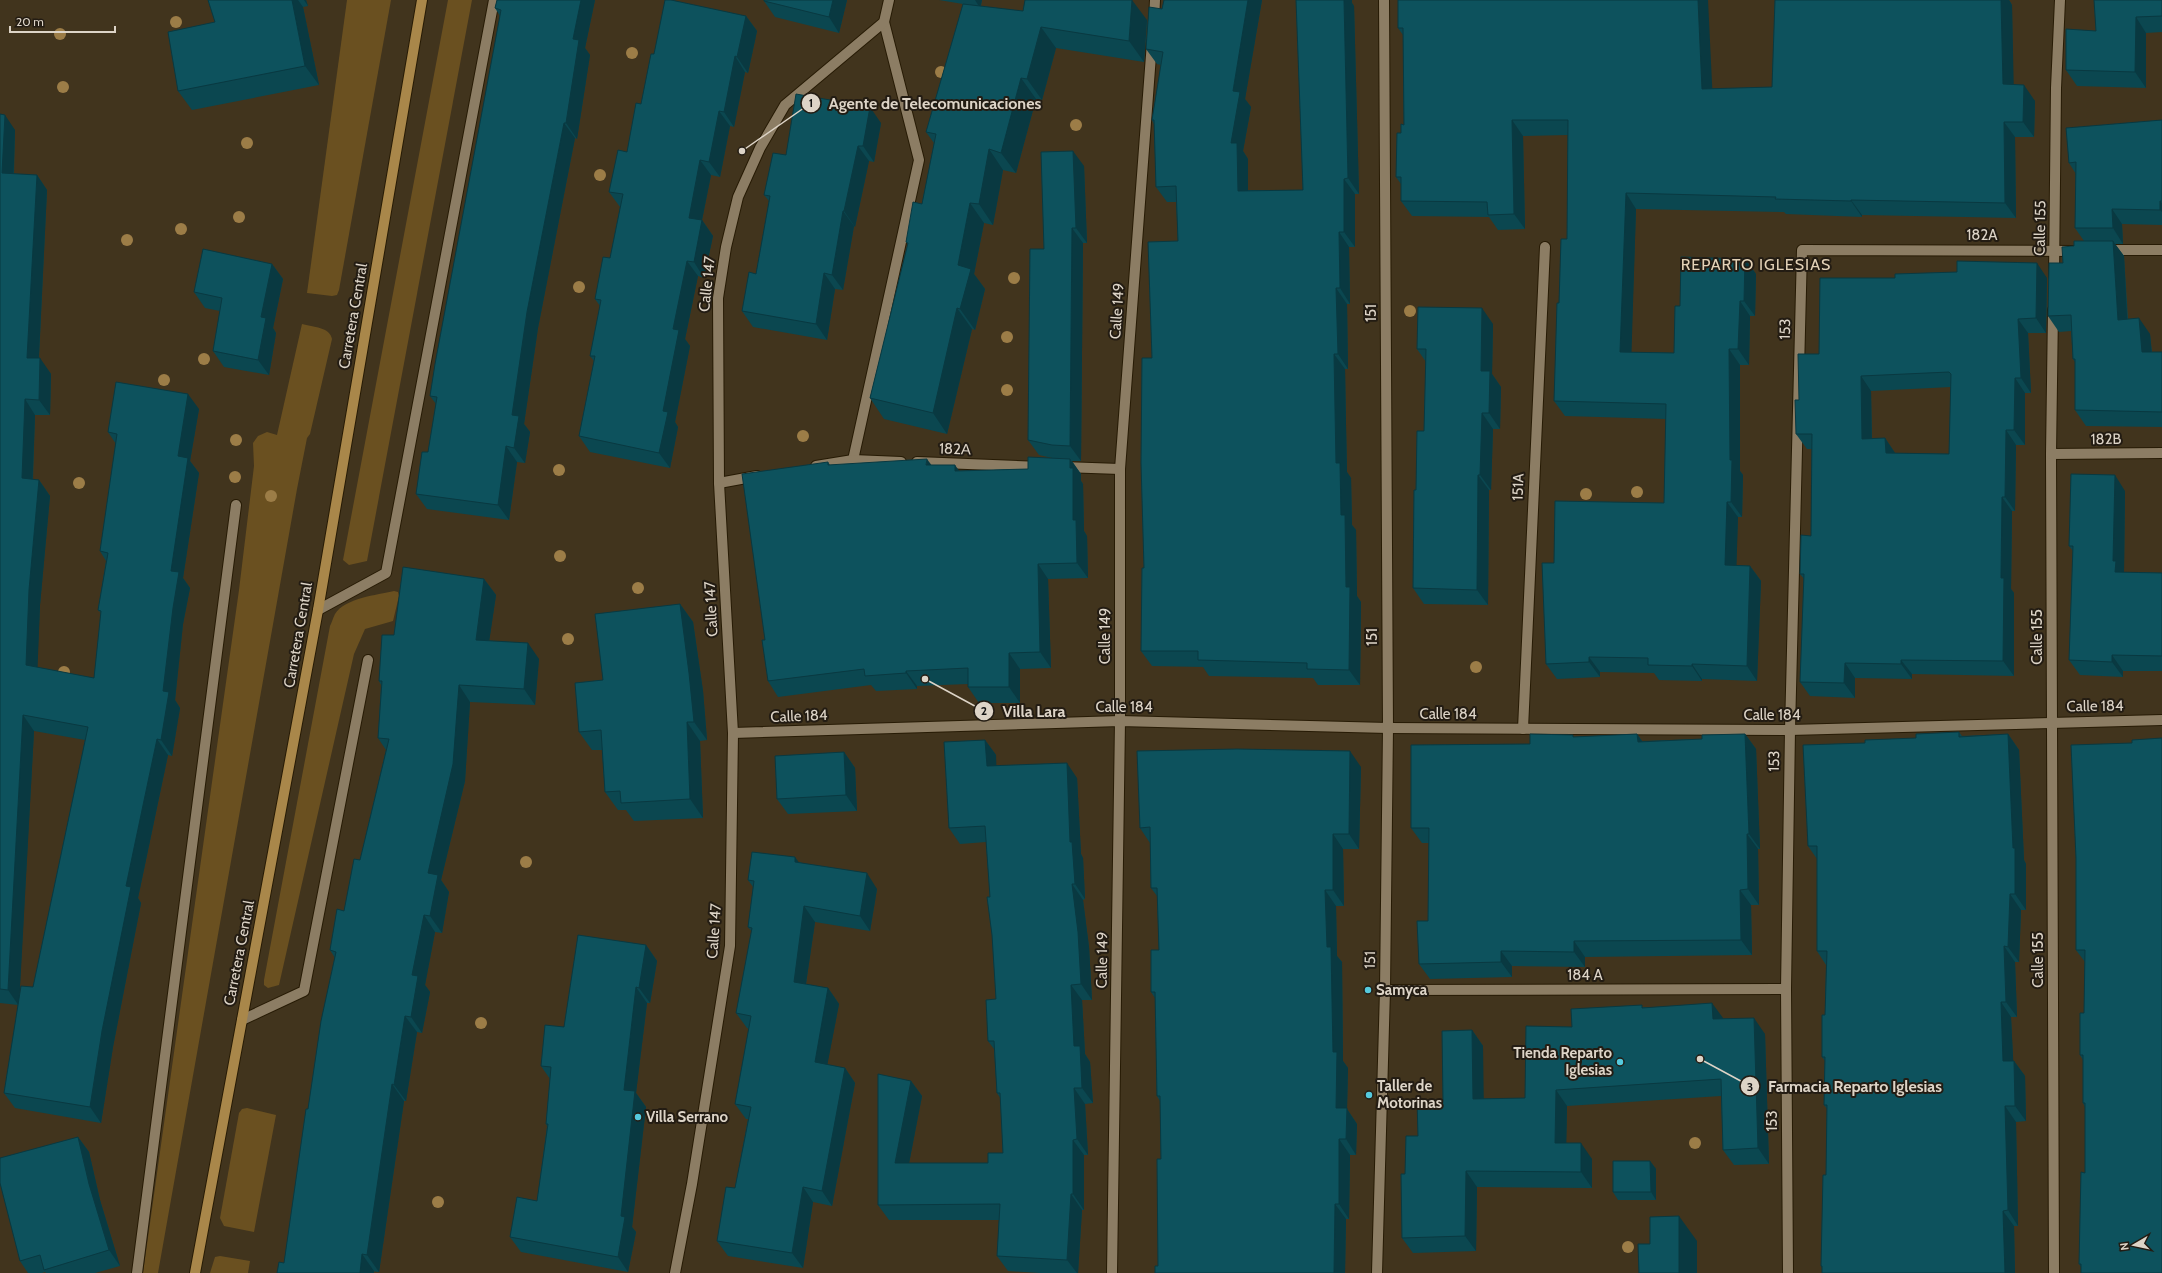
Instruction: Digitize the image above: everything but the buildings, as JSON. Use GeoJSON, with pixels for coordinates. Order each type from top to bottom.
{"type":"FeatureCollection","features":[{"type":"Feature","properties":{"kind":"main road","name":"Carretera Central"},"geometry":{"type":"LineString","coordinates":[[195,1273],[318,610],[422,0]]}},
{"type":"Feature","properties":{"kind":"street"},"geometry":{"type":"LineString","coordinates":[[318,610],[386,573],[494,0]]}},
{"type":"Feature","properties":{"kind":"street"},"geometry":{"type":"LineString","coordinates":[[853,460],[919,160],[884,22],[889,0]]}},
{"type":"Feature","properties":{"kind":"street","name":"Calle 149"},"geometry":{"type":"LineString","coordinates":[[1112,1273],[1120,722],[1120,469],[1155,0]]}},
{"type":"Feature","properties":{"kind":"street","name":"151"},"geometry":{"type":"LineString","coordinates":[[1377,1273],[1385,990],[1388,728],[1384,0]]}},
{"type":"Feature","properties":{"kind":"street","name":"Calle 155"},"geometry":{"type":"LineString","coordinates":[[2054,1273],[2051,454],[2056,88],[2060,0]]}},
{"type":"Feature","properties":{"kind":"street","name":"Calle 147"},"geometry":{"type":"LineString","coordinates":[[675,1273],[692,1184],[730,946],[733,733],[719,482],[718,298],[726,247],[738,197],[760,148],[785,106],[884,22]]}},
{"type":"Feature","properties":{"kind":"street","name":"151A"},"geometry":{"type":"LineString","coordinates":[[1522,730],[1545,247]]}},
{"type":"Feature","properties":{"kind":"street","name":"182A"},"geometry":{"type":"LineString","coordinates":[[1802,250],[2162,250]]}},
{"type":"Feature","properties":{"kind":"street","name":"153"},"geometry":{"type":"LineString","coordinates":[[1788,1273],[1786,989],[1790,730],[1802,250]]}},
{"type":"Feature","properties":{"kind":"street","name":"182B"},"geometry":{"type":"LineString","coordinates":[[2051,454],[2162,453]]}},
{"type":"Feature","properties":{"kind":"street","name":"182А"},"geometry":{"type":"LineString","coordinates":[[806,468],[853,460],[1120,469]]}},
{"type":"Feature","properties":{"kind":"street"},"geometry":{"type":"LineString","coordinates":[[719,482],[766,475]]}},
{"type":"Feature","properties":{"kind":"street"},"geometry":{"type":"LineString","coordinates":[[137,1273],[236,506]]}},
{"type":"Feature","properties":{"kind":"street"},"geometry":{"type":"LineString","coordinates":[[242,1020],[304,991],[368,660]]}},
{"type":"Feature","properties":{"kind":"street","name":"Calle 184"},"geometry":{"type":"LineString","coordinates":[[733,733],[1120,722],[1522,730],[1790,730],[2162,720]]}},
{"type":"Feature","properties":{"kind":"street","name":"184 A"},"geometry":{"type":"LineString","coordinates":[[1385,990],[1786,989]]}},
{"type":"Feature","properties":{"kind":"shaded area"},"geometry":{"type":"Polygon","coordinates":[[[347,0],[391,0],[339,290],[337,295],[332,296],[307,293],[347,0]]]}},
{"type":"Feature","properties":{"kind":"shaded area"},"geometry":{"type":"Polygon","coordinates":[[[448,0],[472,0],[367,561],[349,565],[343,560],[448,0]]]}},
{"type":"Feature","properties":{"kind":"shaded area"},"geometry":{"type":"Polygon","coordinates":[[[302,324],[325,330],[331,335],[332,339],[310,434],[307,438],[297,489],[158,1273],[143,1273],[239,590],[254,466],[253,443],[258,436],[267,432],[277,435],[302,324]]]}},
{"type":"Feature","properties":{"kind":"shaded area"},"geometry":{"type":"Polygon","coordinates":[[[394,591],[398,592],[399,596],[393,621],[365,629],[354,654],[279,985],[268,988],[264,985],[264,980],[330,626],[335,614],[346,604],[362,598],[394,591]]]}},
{"type":"Feature","properties":{"kind":"shaded area"},"geometry":{"type":"Polygon","coordinates":[[[247,1108],[276,1115],[254,1232],[224,1226],[220,1218],[239,1113],[242,1109],[247,1108]]]}},
{"type":"Feature","properties":{"kind":"shaded area"},"geometry":{"type":"Polygon","coordinates":[[[220,1256],[250,1261],[248,1273],[210,1273],[215,1257],[220,1256]]]}},
{"type":"Feature","properties":{"kind":"place","name":"Agente de Telecomunicaciones"},"geometry":{"type":"Point","coordinates":[742,151]}},
{"type":"Feature","properties":{"kind":"place","name":"Villa Lara"},"geometry":{"type":"Point","coordinates":[925,679]}},
{"type":"Feature","properties":{"kind":"place","name":"Samyca"},"geometry":{"type":"Point","coordinates":[1368,990]}},
{"type":"Feature","properties":{"kind":"place","name":"Farmacia Reparto Iglesias"},"geometry":{"type":"Point","coordinates":[1700,1059]}},
{"type":"Feature","properties":{"kind":"place","name":"Tienda Reparto Iglesias"},"geometry":{"type":"Point","coordinates":[1620,1062]}},
{"type":"Feature","properties":{"kind":"place","name":"Taller de Motorinas"},"geometry":{"type":"Point","coordinates":[1369,1095]}},
{"type":"Feature","properties":{"kind":"place","name":"Villa Serrano"},"geometry":{"type":"Point","coordinates":[638,1117]}},
{"type":"Feature","properties":{"kind":"district","name":"REPARTO IGLESIAS"},"geometry":{"type":"Point","coordinates":[1756,264]}}]}
